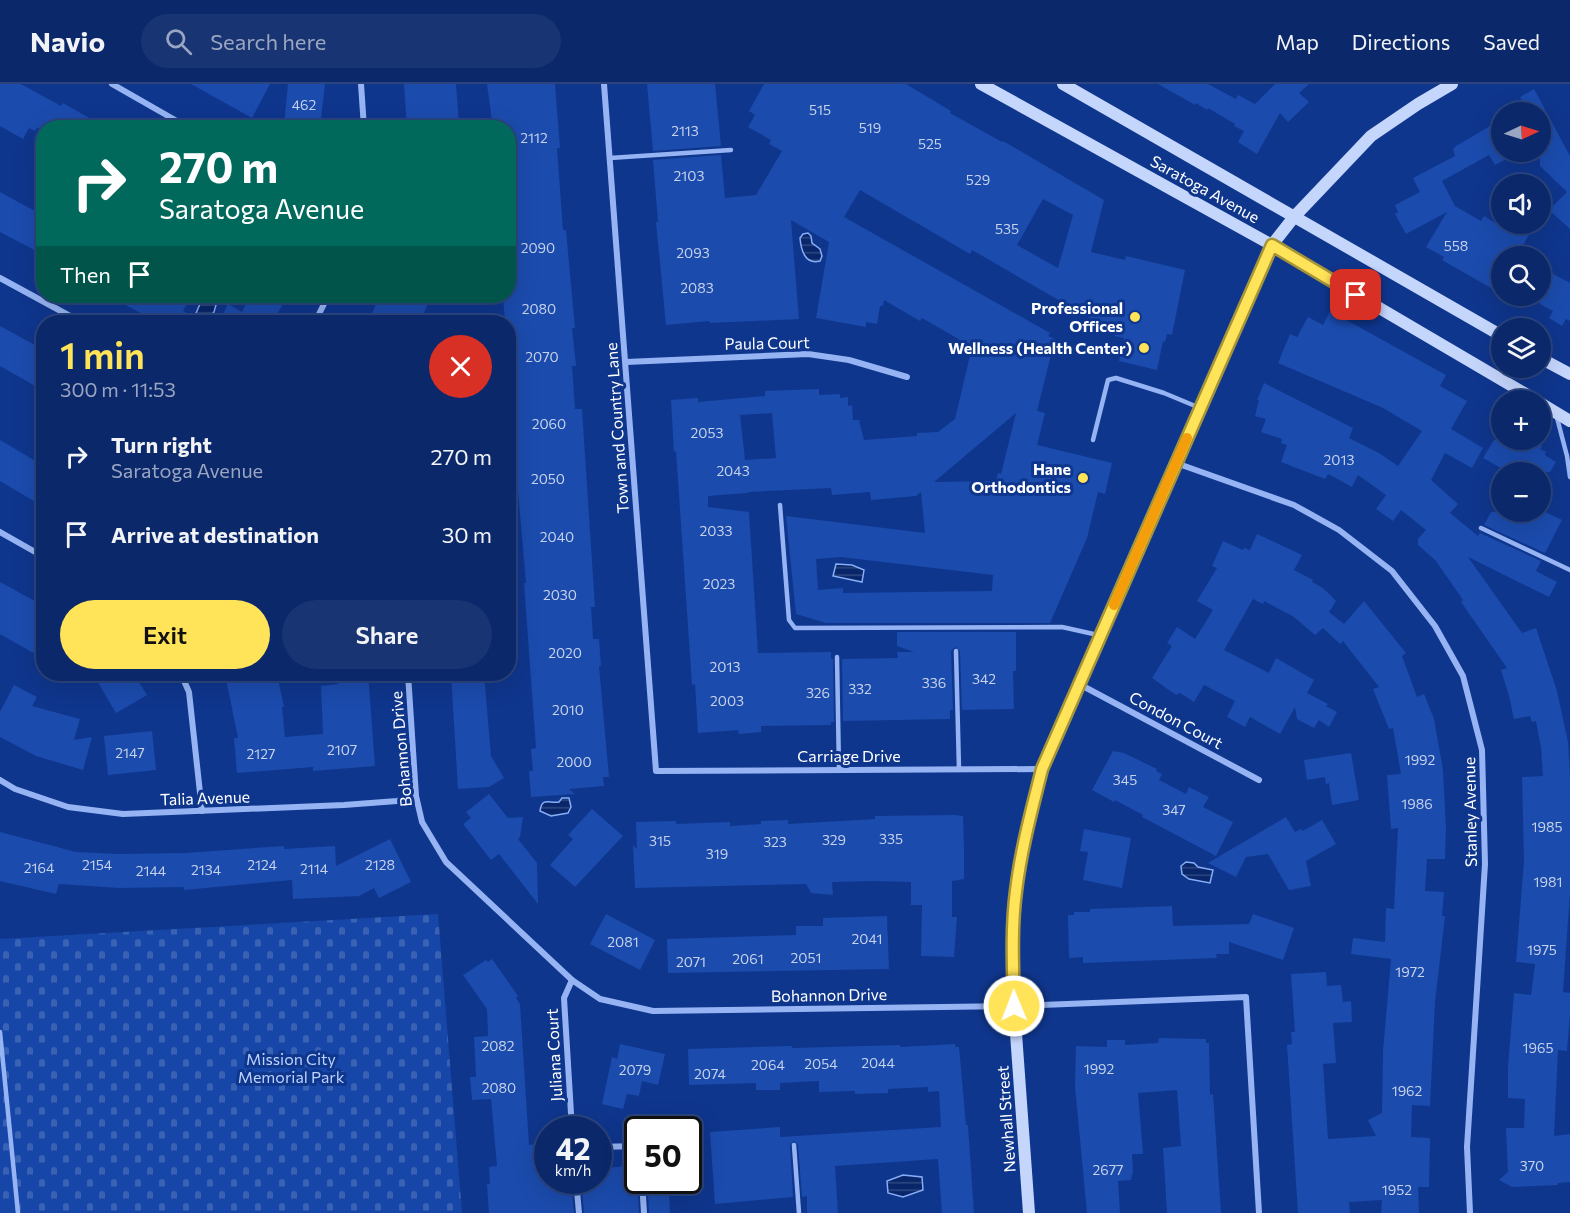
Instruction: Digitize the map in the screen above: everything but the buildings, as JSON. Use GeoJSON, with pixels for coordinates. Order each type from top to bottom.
{"type":"FeatureCollection","features":[{"type":"Feature","properties":{"kind":"main road","name":"Saratoga Avenue"},"geometry":{"type":"LineString","coordinates":[[981,84],[1272,245],[1519,390]]}},
{"type":"Feature","properties":{"kind":"main road","name":"Saratoga Avenue"},"geometry":{"type":"LineString","coordinates":[[1063,84],[1491,330]]}},
{"type":"Feature","properties":{"kind":"main road","name":"Newhall Street"},"geometry":{"type":"LineString","coordinates":[[1029,1213],[1014,1006],[1013,949],[1016,892],[1025,836],[1042,769],[1272,245],[1294,217],[1371,136],[1452,84]]}},
{"type":"Feature","properties":{"kind":"main road"},"geometry":{"type":"LineString","coordinates":[[1551,364],[1570,374]]}},
{"type":"Feature","properties":{"kind":"main road"},"geometry":{"type":"LineString","coordinates":[[1551,410],[1570,421]]}},
{"type":"Feature","properties":{"kind":"street"},"geometry":{"type":"LineString","coordinates":[[112,84],[175,120]]}},
{"type":"Feature","properties":{"kind":"street"},"geometry":{"type":"LineString","coordinates":[[361,84],[363,120]]}},
{"type":"Feature","properties":{"kind":"street","name":"Town and Country Lane"},"geometry":{"type":"LineString","coordinates":[[604,84],[656,771]]}},
{"type":"Feature","properties":{"kind":"street"},"geometry":{"type":"LineString","coordinates":[[0,278],[36,298]]}},
{"type":"Feature","properties":{"kind":"street"},"geometry":{"type":"LineString","coordinates":[[46,303],[68,315]]}},
{"type":"Feature","properties":{"kind":"street","name":"Paula Court"},"geometry":{"type":"LineString","coordinates":[[626,362],[808,354],[849,360],[907,376]]}},
{"type":"Feature","properties":{"kind":"street","name":"Stanley Avenue"},"geometry":{"type":"LineString","coordinates":[[1176,463],[1294,505],[1339,530],[1392,571],[1435,627],[1463,676],[1482,750],[1485,818],[1485,864],[1467,1148],[1470,1213]]}},
{"type":"Feature","properties":{"kind":"street"},"geometry":{"type":"LineString","coordinates":[[0,532],[36,552]]}},
{"type":"Feature","properties":{"kind":"street"},"geometry":{"type":"LineString","coordinates":[[184,681],[189,692],[202,811]]}},
{"type":"Feature","properties":{"kind":"street","name":"Bohannon Drive"},"geometry":{"type":"LineString","coordinates":[[408,681],[416,796],[422,822],[446,862],[572,980],[600,999],[653,1011],[1014,1006],[1246,997],[1259,1213]]}},
{"type":"Feature","properties":{"kind":"street","name":"Condon Court"},"geometry":{"type":"LineString","coordinates":[[1079,684],[1259,780]]}},
{"type":"Feature","properties":{"kind":"street","name":"Carriage Drive"},"geometry":{"type":"LineString","coordinates":[[656,771],[1042,769]]}},
{"type":"Feature","properties":{"kind":"street","name":"Talia Avenue"},"geometry":{"type":"LineString","coordinates":[[0,780],[15,789],[68,807],[123,814],[344,805],[397,801],[416,796]]}},
{"type":"Feature","properties":{"kind":"street","name":"Juliana Court"},"geometry":{"type":"LineString","coordinates":[[571,1116],[564,998],[572,980]]}},
{"type":"Feature","properties":{"kind":"street"},"geometry":{"type":"LineString","coordinates":[[577,1194],[579,1213]]}},
{"type":"Feature","properties":{"kind":"street"},"geometry":{"type":"LineString","coordinates":[[643,1194],[644,1213]]}},
{"type":"Feature","properties":{"kind":"lane"},"geometry":{"type":"LineString","coordinates":[[610,158],[730,150]]}},
{"type":"Feature","properties":{"kind":"lane"},"geometry":{"type":"LineString","coordinates":[[1093,440],[1108,380],[1116,378],[1164,393],[1200,408]]}},
{"type":"Feature","properties":{"kind":"lane"},"geometry":{"type":"LineString","coordinates":[[1555,412],[1570,477]]}},
{"type":"Feature","properties":{"kind":"lane"},"geometry":{"type":"LineString","coordinates":[[780,506],[789,620],[795,628],[1062,627],[1101,635]]}},
{"type":"Feature","properties":{"kind":"lane"},"geometry":{"type":"LineString","coordinates":[[1481,528],[1570,570]]}},
{"type":"Feature","properties":{"kind":"lane"},"geometry":{"type":"LineString","coordinates":[[956,651],[959,769]]}},
{"type":"Feature","properties":{"kind":"lane"},"geometry":{"type":"LineString","coordinates":[[837,657],[839,770]]}},
{"type":"Feature","properties":{"kind":"lane"},"geometry":{"type":"LineString","coordinates":[[0,1032],[18,1213]]}},
{"type":"Feature","properties":{"kind":"lane"},"geometry":{"type":"LineString","coordinates":[[794,1145],[799,1213]]}},
{"type":"Feature","properties":{"kind":"green space","name":"Mission City Memorial Park"},"geometry":{"type":"Polygon","coordinates":[[[438,914],[462,1213],[0,1213],[0,939],[438,914]]]}},
{"type":"Feature","properties":{"kind":"shaded area"},"geometry":{"type":"Polygon","coordinates":[[[808,233],[812,243],[820,249],[822,256],[820,261],[807,259],[803,252],[800,238],[803,234],[808,233]]]}},
{"type":"Feature","properties":{"kind":"shaded area"},"geometry":{"type":"Polygon","coordinates":[[[217,303],[212,315],[195,315],[200,304],[217,303]]]}},
{"type":"Feature","properties":{"kind":"shaded area"},"geometry":{"type":"Polygon","coordinates":[[[836,564],[852,565],[864,570],[862,582],[833,576],[836,564]]]}},
{"type":"Feature","properties":{"kind":"shaded area"},"geometry":{"type":"Polygon","coordinates":[[[562,798],[569,798],[571,807],[568,813],[551,816],[540,811],[545,802],[559,802],[562,798]]]}},
{"type":"Feature","properties":{"kind":"shaded area"},"geometry":{"type":"Polygon","coordinates":[[[1186,862],[1213,870],[1210,883],[1189,879],[1182,874],[1181,866],[1186,862]]]}},
{"type":"Feature","properties":{"kind":"shaded area"},"geometry":{"type":"Polygon","coordinates":[[[903,1175],[922,1177],[923,1190],[903,1197],[888,1193],[887,1181],[903,1175]]]}},
{"type":"Feature","properties":{"kind":"slow traffic"},"geometry":{"type":"LineString","coordinates":[[1114,605],[1187,438]]}},
{"type":"Feature","properties":{"kind":"place","name":"Professional Offices"},"geometry":{"type":"Point","coordinates":[1135,317]}},
{"type":"Feature","properties":{"kind":"place","name":"Wellness (Health Center)"},"geometry":{"type":"Point","coordinates":[1144,348]}},
{"type":"Feature","properties":{"kind":"place","name":"Hane Orthodontics"},"geometry":{"type":"Point","coordinates":[1083,478]}},
{"type":"Feature","properties":{"kind":"route"},"geometry":{"type":"LineString","coordinates":[[1014,1006],[1013,949],[1016,892],[1025,836],[1042,769],[1272,245],[1356,295]]}}]}
